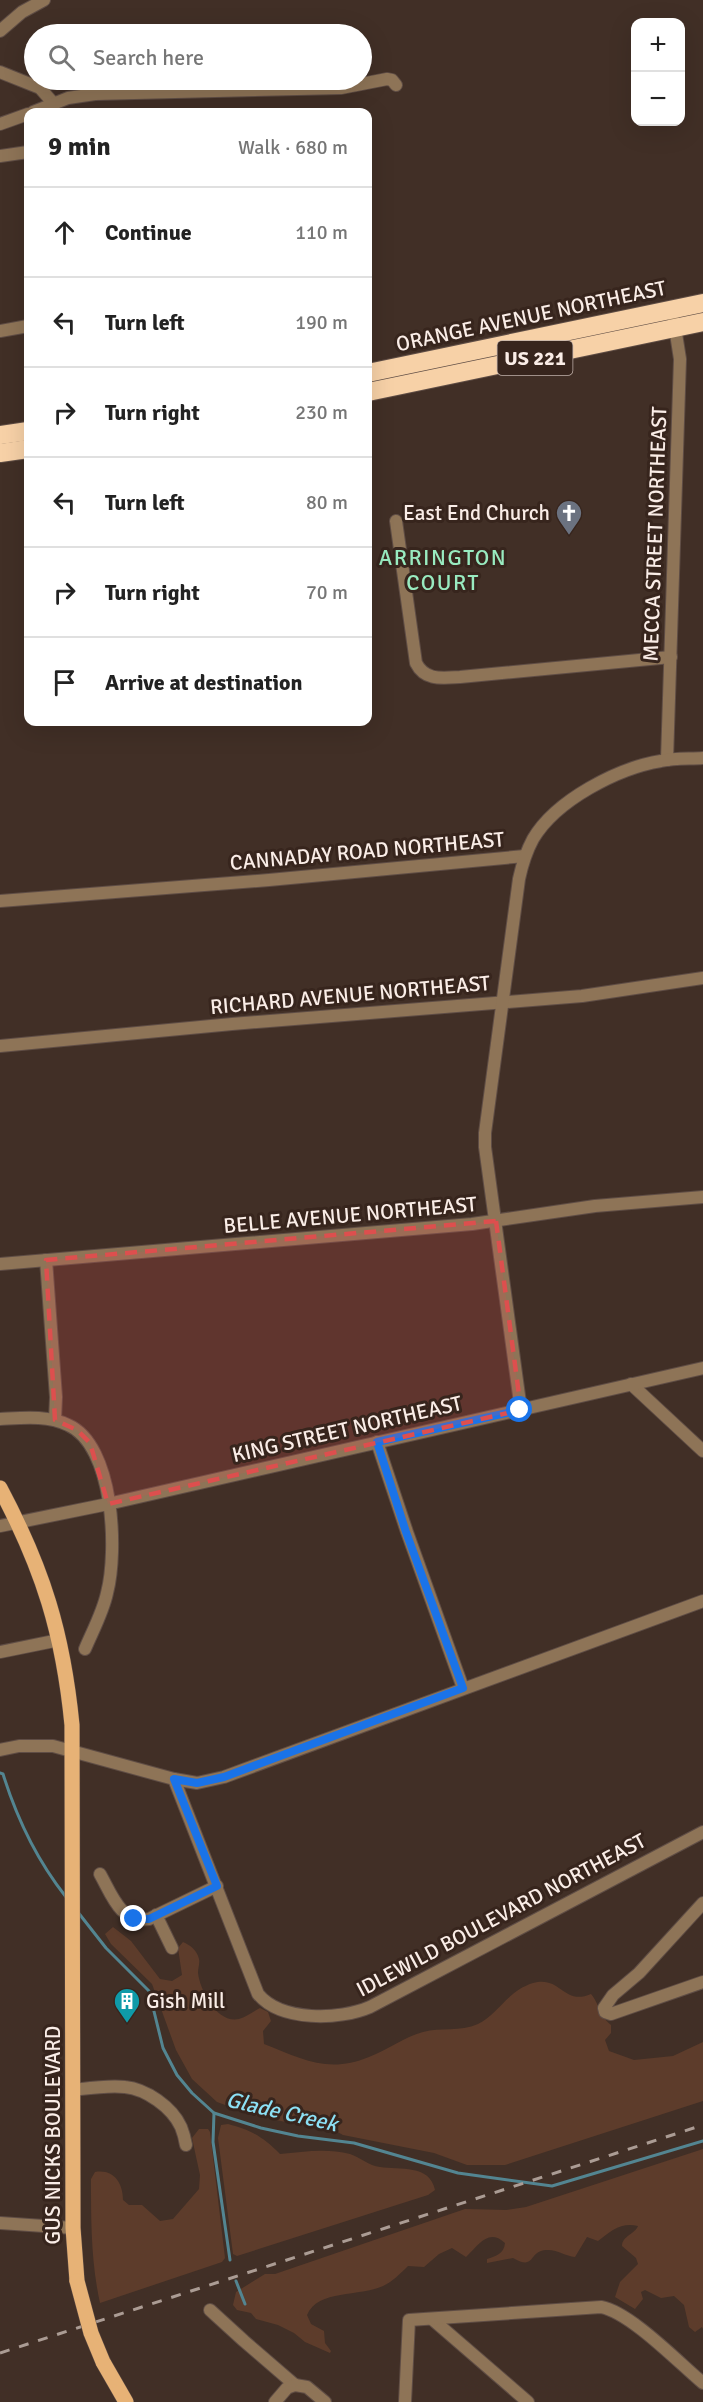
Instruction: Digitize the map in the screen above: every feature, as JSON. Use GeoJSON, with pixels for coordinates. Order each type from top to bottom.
{"type":"FeatureCollection","features":[{"type":"Feature","properties":{"kind":"highway","name":"ORANGE AVENUE NORTHEAST"},"geometry":{"type":"LineString","coordinates":[[372,372],[703,303]]}},
{"type":"Feature","properties":{"kind":"highway","name":"ORANGE AVENUE NORTHEAST"},"geometry":{"type":"LineString","coordinates":[[372,391],[703,322]]}},
{"type":"Feature","properties":{"kind":"highway"},"geometry":{"type":"LineString","coordinates":[[0,435],[24,432]]}},
{"type":"Feature","properties":{"kind":"highway"},"geometry":{"type":"LineString","coordinates":[[0,453],[24,450]]}},
{"type":"Feature","properties":{"kind":"main road","name":"GUS NICKS BOULEVARD"},"geometry":{"type":"LineString","coordinates":[[0,1488],[38,1568],[59,1640],[68,1688],[73,1751],[73,2228],[77,2281],[91,2333],[103,2362],[126,2402]]}},
{"type":"Feature","properties":{"kind":"street"},"geometry":{"type":"LineString","coordinates":[[0,31],[22,12],[44,0]]}},
{"type":"Feature","properties":{"kind":"street"},"geometry":{"type":"LineString","coordinates":[[0,72],[24,82]]}},
{"type":"Feature","properties":{"kind":"street"},"geometry":{"type":"LineString","coordinates":[[372,82],[387,79],[396,85]]}},
{"type":"Feature","properties":{"kind":"street"},"geometry":{"type":"LineString","coordinates":[[42,90],[54,104]]}},
{"type":"Feature","properties":{"kind":"street"},"geometry":{"type":"LineString","coordinates":[[44,108],[68,98],[95,94],[259,90]]}},
{"type":"Feature","properties":{"kind":"street"},"geometry":{"type":"LineString","coordinates":[[0,124],[24,115]]}},
{"type":"Feature","properties":{"kind":"street"},"geometry":{"type":"LineString","coordinates":[[0,156],[24,153]]}},
{"type":"Feature","properties":{"kind":"street","name":"MECCA STREET NORTHEAST"},"geometry":{"type":"LineString","coordinates":[[667,760],[680,359],[671,310]]}},
{"type":"Feature","properties":{"kind":"street"},"geometry":{"type":"LineString","coordinates":[[0,331],[24,327]]}},
{"type":"Feature","properties":{"kind":"street"},"geometry":{"type":"LineString","coordinates":[[396,521],[416,663],[419,669],[430,677],[670,657]]}},
{"type":"Feature","properties":{"kind":"street","name":"CANNADAY ROAD NORTHEAST"},"geometry":{"type":"LineString","coordinates":[[0,901],[269,880],[525,856],[541,828],[569,802],[628,769],[667,760],[703,758]]}},
{"type":"Feature","properties":{"kind":"street"},"geometry":{"type":"LineString","coordinates":[[520,1410],[485,1133],[519,879],[525,856]]}},
{"type":"Feature","properties":{"kind":"street","name":"RICHARD AVENUE NORTHEAST"},"geometry":{"type":"LineString","coordinates":[[0,1046],[610,993],[703,978]]}},
{"type":"Feature","properties":{"kind":"street","name":"BELLE AVENUE NORTHEAST"},"geometry":{"type":"LineString","coordinates":[[0,1264],[496,1221],[595,1206],[703,1197]]}},
{"type":"Feature","properties":{"kind":"street"},"geometry":{"type":"LineString","coordinates":[[46,1260],[56,1420]]}},
{"type":"Feature","properties":{"kind":"street","name":"KING STREET NORTHEAST"},"geometry":{"type":"LineString","coordinates":[[0,1526],[108,1504],[703,1368]]}},
{"type":"Feature","properties":{"kind":"street"},"geometry":{"type":"LineString","coordinates":[[631,1384],[703,1451]]}},
{"type":"Feature","properties":{"kind":"street"},"geometry":{"type":"LineString","coordinates":[[5,1419],[56,1420],[77,1430],[90,1443],[99,1461],[112,1537],[111,1575],[102,1611],[86,1648]]}},
{"type":"Feature","properties":{"kind":"street"},"geometry":{"type":"LineString","coordinates":[[377,1442],[406,1532],[463,1688]]}},
{"type":"Feature","properties":{"kind":"street"},"geometry":{"type":"LineString","coordinates":[[0,1750],[41,1745],[73,1751],[174,1779],[197,1783],[216,1780],[703,1601]]}},
{"type":"Feature","properties":{"kind":"street"},"geometry":{"type":"LineString","coordinates":[[0,1652],[59,1640]]}},
{"type":"Feature","properties":{"kind":"street","name":"IDLEWILD BOULEVARD NORTHEAST"},"geometry":{"type":"LineString","coordinates":[[174,1779],[258,1994],[264,2001],[282,2010],[298,2014],[346,2015],[358,2012],[703,1832]]}},
{"type":"Feature","properties":{"kind":"street"},"geometry":{"type":"LineString","coordinates":[[100,1874],[127,1916],[140,1920],[156,1915],[217,1886]]}},
{"type":"Feature","properties":{"kind":"street"},"geometry":{"type":"LineString","coordinates":[[703,1903],[639,1973],[604,2004],[604,2008],[607,2014],[618,2012],[703,1982]]}},
{"type":"Feature","properties":{"kind":"street"},"geometry":{"type":"LineString","coordinates":[[156,1915],[172,1948]]}},
{"type":"Feature","properties":{"kind":"street"},"geometry":{"type":"LineString","coordinates":[[73,2090],[124,2087],[138,2090],[154,2098],[168,2111],[180,2125],[186,2145]]}},
{"type":"Feature","properties":{"kind":"street"},"geometry":{"type":"LineString","coordinates":[[0,2223],[73,2228]]}},
{"type":"Feature","properties":{"kind":"street"},"geometry":{"type":"LineString","coordinates":[[405,2402],[408,2320],[601,2307],[619,2313],[703,2383]]}},
{"type":"Feature","properties":{"kind":"street"},"geometry":{"type":"LineString","coordinates":[[210,2310],[295,2385]]}},
{"type":"Feature","properties":{"kind":"street"},"geometry":{"type":"LineString","coordinates":[[432,2319],[528,2402]]}},
{"type":"Feature","properties":{"kind":"street"},"geometry":{"type":"LineString","coordinates":[[275,2402],[287,2388],[295,2385],[307,2387],[325,2402]]}},
{"type":"Feature","properties":{"kind":"highlighted area"},"geometry":{"type":"Polygon","coordinates":[[[496,1221],[521,1410],[108,1504],[90,1443],[77,1430],[55,1420],[46,1260],[496,1221]]]}},
{"type":"Feature","properties":{"kind":"shaded area"},"geometry":{"type":"Polygon","coordinates":[[[113,1927],[131,1941],[160,1979],[172,1981],[182,1975],[178,1948],[183,1942],[191,1946],[199,1959],[198,1973],[202,1988],[217,2011],[231,2019],[242,2018],[260,2008],[268,2012],[271,2021],[263,2031],[264,2044],[315,2063],[354,2062],[423,2032],[457,2029],[478,2024],[516,1992],[533,1983],[542,1982],[550,1983],[574,1996],[582,1997],[591,1994],[611,2025],[611,2033],[605,2040],[609,2051],[634,2060],[673,2056],[703,2042],[703,2101],[505,2165],[467,2165],[434,2153],[343,2135],[323,2124],[295,2124],[253,2115],[217,2102],[192,2079],[176,2050],[152,1984],[111,1944],[105,1934],[113,1927]]]}},
{"type":"Feature","properties":{"kind":"shaded area"},"geometry":{"type":"Polygon","coordinates":[[[228,2124],[256,2135],[280,2154],[323,2151],[350,2154],[376,2166],[420,2172],[432,2182],[435,2190],[428,2195],[237,2256],[233,2254],[218,2138],[221,2125],[228,2124]]]}},
{"type":"Feature","properties":{"kind":"shaded area"},"geometry":{"type":"Polygon","coordinates":[[[199,2129],[208,2129],[210,2132],[225,2258],[222,2262],[100,2303],[93,2257],[91,2179],[95,2172],[112,2175],[119,2183],[123,2200],[129,2205],[142,2205],[160,2221],[173,2219],[199,2189],[200,2175],[192,2138],[199,2129]]]}},
{"type":"Feature","properties":{"kind":"shaded area"},"geometry":{"type":"Polygon","coordinates":[[[703,2149],[703,2329],[702,2327],[695,2332],[689,2327],[684,2305],[674,2296],[661,2298],[645,2290],[641,2292],[643,2299],[635,2309],[615,2297],[620,2282],[638,2264],[636,2258],[622,2246],[624,2240],[638,2226],[632,2225],[616,2228],[598,2241],[587,2237],[575,2257],[546,2250],[540,2251],[525,2262],[513,2258],[487,2263],[487,2259],[501,2252],[505,2243],[494,2237],[489,2238],[480,2243],[466,2257],[452,2248],[439,2254],[424,2267],[408,2266],[383,2286],[320,2301],[307,2315],[311,2324],[324,2331],[325,2343],[330,2353],[305,2342],[278,2325],[256,2319],[251,2313],[237,2310],[233,2305],[236,2292],[265,2274],[275,2274],[465,2209],[506,2210],[526,2207],[703,2149]]]}},
{"type":"Feature","properties":{"kind":"waterway","name":"Glade Creek"},"geometry":{"type":"LineString","coordinates":[[0,1773],[3,1774],[28,1838],[45,1868],[66,1897]]}},
{"type":"Feature","properties":{"kind":"waterway","name":"Glade Creek"},"geometry":{"type":"LineString","coordinates":[[77,1911],[106,1948],[149,1991],[163,2048],[177,2075],[192,2093],[214,2113],[261,2128],[298,2136],[354,2143],[458,2173],[552,2186],[703,2141]]}},
{"type":"Feature","properties":{"kind":"waterway"},"geometry":{"type":"LineString","coordinates":[[214,2113],[213,2142],[230,2260]]}},
{"type":"Feature","properties":{"kind":"waterway"},"geometry":{"type":"LineString","coordinates":[[236,2281],[245,2304]]}},
{"type":"Feature","properties":{"kind":"railway"},"geometry":{"type":"LineString","coordinates":[[0,2353],[703,2125]]}},
{"type":"Feature","properties":{"kind":"place","name":"East End Church"},"geometry":{"type":"Point","coordinates":[569,536]}},
{"type":"Feature","properties":{"kind":"place","name":"Gish Mill"},"geometry":{"type":"Point","coordinates":[127,2024]}},
{"type":"Feature","properties":{"kind":"district","name":"ARRINGTON COURT"},"geometry":{"type":"Point","coordinates":[443,570]}},
{"type":"Feature","properties":{"kind":"route"},"geometry":{"type":"LineString","coordinates":[[134,1919],[149,1919],[217,1886],[174,1779],[185,1782],[209,1782],[463,1688],[406,1532],[377,1442],[520,1410]]}}]}
